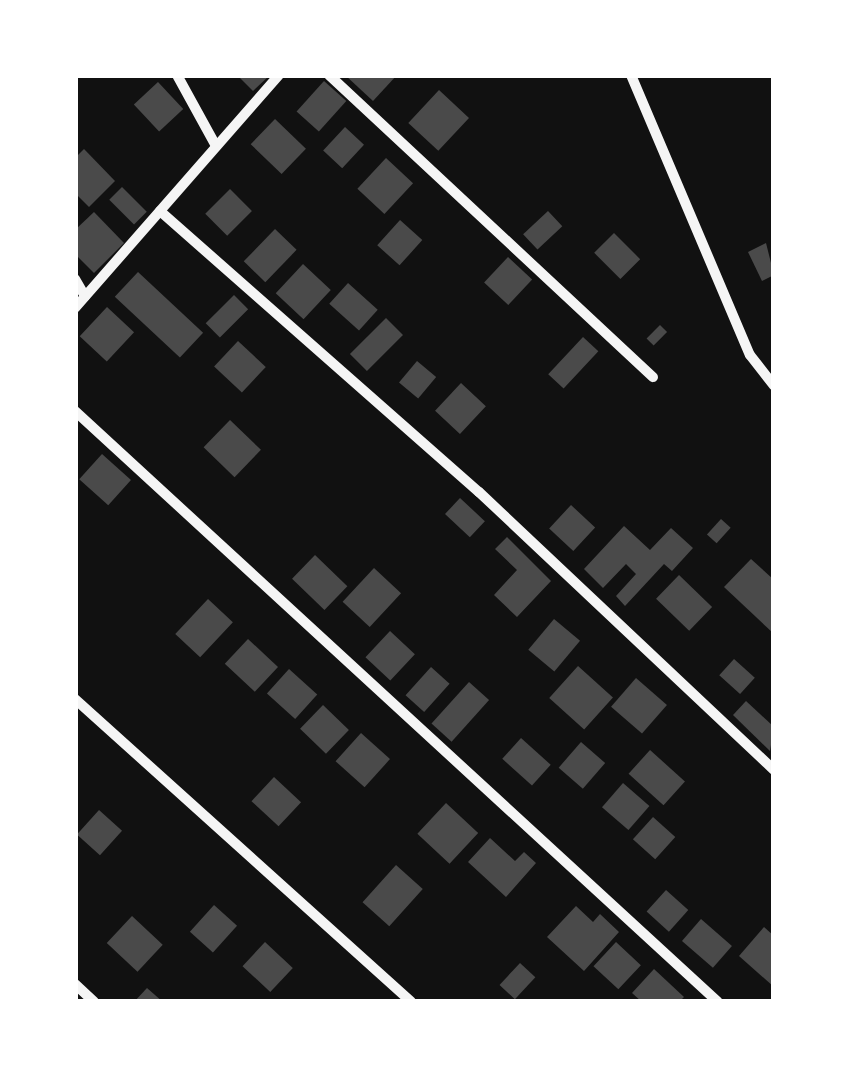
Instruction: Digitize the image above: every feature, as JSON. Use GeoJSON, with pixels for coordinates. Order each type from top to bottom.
{"type":"FeatureCollection","features":[{"type":"Feature","properties":{"kind":"street"},"geometry":{"type":"LineString","coordinates":[[177,75],[216,146]]}},
{"type":"Feature","properties":{"kind":"street"},"geometry":{"type":"LineString","coordinates":[[75,308],[280,75]]}},
{"type":"Feature","properties":{"kind":"street"},"geometry":{"type":"LineString","coordinates":[[330,75],[653,377]]}},
{"type":"Feature","properties":{"kind":"street"},"geometry":{"type":"LineString","coordinates":[[631,75],[750,355],[774,386]]}},
{"type":"Feature","properties":{"kind":"street"},"geometry":{"type":"LineString","coordinates":[[160,211],[479,492],[774,770]]}},
{"type":"Feature","properties":{"kind":"street"},"geometry":{"type":"LineString","coordinates":[[75,279],[85,296]]}},
{"type":"Feature","properties":{"kind":"street"},"geometry":{"type":"LineString","coordinates":[[75,411],[718,1002]]}},
{"type":"Feature","properties":{"kind":"street"},"geometry":{"type":"LineString","coordinates":[[75,699],[412,1002]]}},
{"type":"Feature","properties":{"kind":"street"},"geometry":{"type":"LineString","coordinates":[[75,984],[94,1002]]}},
{"type":"Feature","properties":{"kind":"building"},"geometry":{"type":"Polygon","coordinates":[[[237,75],[270,75],[253,91],[237,75]]]}},
{"type":"Feature","properties":{"kind":"building"},"geometry":{"type":"Polygon","coordinates":[[[345,75],[397,75],[373,101],[345,75]]]}},
{"type":"Feature","properties":{"kind":"building"},"geometry":{"type":"Polygon","coordinates":[[[324,81],[346,101],[319,132],[297,111],[324,81]]]}},
{"type":"Feature","properties":{"kind":"building"},"geometry":{"type":"Polygon","coordinates":[[[158,82],[183,109],[159,132],[134,105],[158,82]]]}},
{"type":"Feature","properties":{"kind":"building"},"geometry":{"type":"Polygon","coordinates":[[[439,90],[469,118],[438,151],[408,123],[439,90]]]}},
{"type":"Feature","properties":{"kind":"building"},"geometry":{"type":"Polygon","coordinates":[[[275,119],[306,149],[282,174],[251,144],[275,119]]]}},
{"type":"Feature","properties":{"kind":"building"},"geometry":{"type":"Polygon","coordinates":[[[345,127],[364,145],[342,168],[323,150],[345,127]]]}},
{"type":"Feature","properties":{"kind":"building"},"geometry":{"type":"Polygon","coordinates":[[[84,149],[115,181],[89,207],[75,193],[75,158],[84,149]]]}},
{"type":"Feature","properties":{"kind":"building"},"geometry":{"type":"Polygon","coordinates":[[[386,158],[413,183],[384,214],[357,189],[386,158]]]}},
{"type":"Feature","properties":{"kind":"building"},"geometry":{"type":"Polygon","coordinates":[[[122,187],[147,212],[134,224],[109,200],[122,187]]]}},
{"type":"Feature","properties":{"kind":"building"},"geometry":{"type":"Polygon","coordinates":[[[230,189],[252,211],[227,236],[205,214],[230,189]]]}},
{"type":"Feature","properties":{"kind":"building"},"geometry":{"type":"Polygon","coordinates":[[[548,211],[562,226],[537,250],[523,234],[548,211]]]}},
{"type":"Feature","properties":{"kind":"building"},"geometry":{"type":"Polygon","coordinates":[[[94,212],[124,243],[94,273],[75,254],[75,230],[94,212]]]}},
{"type":"Feature","properties":{"kind":"building"},"geometry":{"type":"Polygon","coordinates":[[[400,220],[422,240],[400,265],[377,245],[400,220]]]}},
{"type":"Feature","properties":{"kind":"building"},"geometry":{"type":"Polygon","coordinates":[[[275,229],[297,250],[265,282],[244,261],[275,229]]]}},
{"type":"Feature","properties":{"kind":"building"},"geometry":{"type":"Polygon","coordinates":[[[614,233],[640,259],[620,279],[594,253],[614,233]]]}},
{"type":"Feature","properties":{"kind":"building"},"geometry":{"type":"Polygon","coordinates":[[[766,243],[774,275],[762,281],[748,252],[766,243]]]}},
{"type":"Feature","properties":{"kind":"building"},"geometry":{"type":"Polygon","coordinates":[[[508,257],[532,280],[508,305],[484,283],[508,257]]]}},
{"type":"Feature","properties":{"kind":"building"},"geometry":{"type":"Polygon","coordinates":[[[303,264],[331,290],[304,319],[276,293],[303,264]]]}},
{"type":"Feature","properties":{"kind":"building"},"geometry":{"type":"Polygon","coordinates":[[[138,272],[203,333],[180,358],[115,297],[138,272]]]}},
{"type":"Feature","properties":{"kind":"building"},"geometry":{"type":"Polygon","coordinates":[[[348,283],[378,310],[359,331],[329,304],[348,283]]]}},
{"type":"Feature","properties":{"kind":"building"},"geometry":{"type":"Polygon","coordinates":[[[234,295],[248,309],[220,337],[206,323],[234,295]]]}},
{"type":"Feature","properties":{"kind":"building"},"geometry":{"type":"Polygon","coordinates":[[[107,307],[134,332],[107,361],[80,336],[107,307]]]}},
{"type":"Feature","properties":{"kind":"building"},"geometry":{"type":"Polygon","coordinates":[[[386,318],[403,335],[367,371],[350,354],[386,318]]]}},
{"type":"Feature","properties":{"kind":"building"},"geometry":{"type":"Polygon","coordinates":[[[660,325],[667,332],[654,346],[647,338],[660,325]]]}},
{"type":"Feature","properties":{"kind":"building"},"geometry":{"type":"Polygon","coordinates":[[[583,337],[598,351],[564,389],[548,374],[583,337]]]}},
{"type":"Feature","properties":{"kind":"building"},"geometry":{"type":"Polygon","coordinates":[[[238,341],[266,367],[242,393],[214,367],[238,341]]]}},
{"type":"Feature","properties":{"kind":"building"},"geometry":{"type":"Polygon","coordinates":[[[417,361],[436,377],[418,399],[399,382],[417,361]]]}},
{"type":"Feature","properties":{"kind":"building"},"geometry":{"type":"Polygon","coordinates":[[[461,383],[486,406],[460,434],[435,411],[461,383]]]}},
{"type":"Feature","properties":{"kind":"building"},"geometry":{"type":"Polygon","coordinates":[[[230,420],[261,450],[235,477],[204,447],[230,420]]]}},
{"type":"Feature","properties":{"kind":"building"},"geometry":{"type":"Polygon","coordinates":[[[102,454],[131,480],[108,505],[79,479],[102,454]]]}},
{"type":"Feature","properties":{"kind":"building"},"geometry":{"type":"Polygon","coordinates":[[[460,498],[485,521],[470,537],[445,514],[460,498]]]}},
{"type":"Feature","properties":{"kind":"building"},"geometry":{"type":"Polygon","coordinates":[[[571,505],[595,528],[573,551],[549,528],[571,505]]]}},
{"type":"Feature","properties":{"kind":"building"},"geometry":{"type":"Polygon","coordinates":[[[721,519],[731,528],[717,543],[707,535],[721,519]]]}},
{"type":"Feature","properties":{"kind":"building"},"geometry":{"type":"Polygon","coordinates":[[[624,526],[650,550],[671,528],[693,548],[672,571],[664,564],[625,606],[616,596],[636,574],[626,564],[603,588],[584,569],[624,526]]]}},
{"type":"Feature","properties":{"kind":"building"},"geometry":{"type":"Polygon","coordinates":[[[507,537],[551,581],[517,617],[494,595],[517,570],[495,549],[507,537]]]}},
{"type":"Feature","properties":{"kind":"building"},"geometry":{"type":"Polygon","coordinates":[[[315,555],[347,586],[324,610],[292,579],[315,555]]]}},
{"type":"Feature","properties":{"kind":"building"},"geometry":{"type":"Polygon","coordinates":[[[751,559],[774,580],[774,634],[724,587],[751,559]]]}},
{"type":"Feature","properties":{"kind":"building"},"geometry":{"type":"Polygon","coordinates":[[[374,568],[401,593],[370,627],[343,602],[374,568]]]}},
{"type":"Feature","properties":{"kind":"building"},"geometry":{"type":"Polygon","coordinates":[[[679,575],[712,607],[689,631],[656,599],[679,575]]]}},
{"type":"Feature","properties":{"kind":"building"},"geometry":{"type":"Polygon","coordinates":[[[208,599],[233,622],[200,657],[175,634],[208,599]]]}},
{"type":"Feature","properties":{"kind":"building"},"geometry":{"type":"Polygon","coordinates":[[[554,619],[580,641],[554,671],[528,650],[554,619]]]}},
{"type":"Feature","properties":{"kind":"building"},"geometry":{"type":"Polygon","coordinates":[[[390,631],[415,654],[390,681],[365,657],[390,631]]]}},
{"type":"Feature","properties":{"kind":"building"},"geometry":{"type":"Polygon","coordinates":[[[248,639],[278,667],[255,692],[225,664],[248,639]]]}},
{"type":"Feature","properties":{"kind":"building"},"geometry":{"type":"Polygon","coordinates":[[[734,659],[755,678],[740,694],[719,675],[734,659]]]}},
{"type":"Feature","properties":{"kind":"building"},"geometry":{"type":"Polygon","coordinates":[[[578,666],[613,697],[584,729],[549,698],[578,666]]]}},
{"type":"Feature","properties":{"kind":"building"},"geometry":{"type":"Polygon","coordinates":[[[431,667],[450,684],[424,712],[406,695],[431,667]]]}},
{"type":"Feature","properties":{"kind":"building"},"geometry":{"type":"Polygon","coordinates":[[[289,669],[317,694],[295,719],[267,694],[289,669]]]}},
{"type":"Feature","properties":{"kind":"building"},"geometry":{"type":"Polygon","coordinates":[[[636,678],[667,705],[642,734],[611,707],[636,678]]]}},
{"type":"Feature","properties":{"kind":"building"},"geometry":{"type":"Polygon","coordinates":[[[469,682],[489,700],[452,742],[432,724],[469,682]]]}},
{"type":"Feature","properties":{"kind":"building"},"geometry":{"type":"Polygon","coordinates":[[[746,701],[774,727],[770,751],[733,715],[746,701]]]}},
{"type":"Feature","properties":{"kind":"building"},"geometry":{"type":"Polygon","coordinates":[[[323,705],[349,730],[326,754],[300,729],[323,705]]]}},
{"type":"Feature","properties":{"kind":"building"},"geometry":{"type":"Polygon","coordinates":[[[361,733],[390,759],[365,787],[336,761],[361,733]]]}},
{"type":"Feature","properties":{"kind":"building"},"geometry":{"type":"Polygon","coordinates":[[[521,738],[551,765],[532,786],[502,759],[521,738]]]}},
{"type":"Feature","properties":{"kind":"building"},"geometry":{"type":"Polygon","coordinates":[[[581,742],[605,763],[583,789],[559,768],[581,742]]]}},
{"type":"Feature","properties":{"kind":"building"},"geometry":{"type":"Polygon","coordinates":[[[650,750],[685,781],[664,805],[629,774],[650,750]]]}},
{"type":"Feature","properties":{"kind":"building"},"geometry":{"type":"Polygon","coordinates":[[[274,777],[301,802],[279,826],[251,801],[274,777]]]}},
{"type":"Feature","properties":{"kind":"building"},"geometry":{"type":"Polygon","coordinates":[[[623,783],[649,806],[628,830],[602,807],[623,783]]]}},
{"type":"Feature","properties":{"kind":"building"},"geometry":{"type":"Polygon","coordinates":[[[446,803],[478,833],[450,864],[417,834],[446,803]]]}},
{"type":"Feature","properties":{"kind":"building"},"geometry":{"type":"Polygon","coordinates":[[[99,810],[122,831],[100,855],[77,835],[99,810]]]}},
{"type":"Feature","properties":{"kind":"building"},"geometry":{"type":"Polygon","coordinates":[[[653,817],[675,837],[655,859],[633,839],[653,817]]]}},
{"type":"Feature","properties":{"kind":"building"},"geometry":{"type":"Polygon","coordinates":[[[490,838],[515,861],[524,852],[536,863],[506,897],[468,862],[490,838]]]}},
{"type":"Feature","properties":{"kind":"building"},"geometry":{"type":"Polygon","coordinates":[[[396,865],[423,889],[389,926],[363,902],[396,865]]]}},
{"type":"Feature","properties":{"kind":"building"},"geometry":{"type":"Polygon","coordinates":[[[666,890],[688,910],[669,932],[647,912],[666,890]]]}},
{"type":"Feature","properties":{"kind":"building"},"geometry":{"type":"Polygon","coordinates":[[[214,905],[237,926],[213,952],[190,932],[214,905]]]}},
{"type":"Feature","properties":{"kind":"building"},"geometry":{"type":"Polygon","coordinates":[[[576,906],[593,922],[600,914],[619,932],[584,971],[547,937],[576,906]]]}},
{"type":"Feature","properties":{"kind":"building"},"geometry":{"type":"Polygon","coordinates":[[[132,916],[163,945],[137,972],[107,943],[132,916]]]}},
{"type":"Feature","properties":{"kind":"building"},"geometry":{"type":"Polygon","coordinates":[[[701,919],[732,946],[713,968],[682,941],[701,919]]]}},
{"type":"Feature","properties":{"kind":"building"},"geometry":{"type":"Polygon","coordinates":[[[764,927],[774,936],[774,987],[739,956],[764,927]]]}},
{"type":"Feature","properties":{"kind":"building"},"geometry":{"type":"Polygon","coordinates":[[[265,942],[293,968],[270,992],[242,966],[265,942]]]}},
{"type":"Feature","properties":{"kind":"building"},"geometry":{"type":"Polygon","coordinates":[[[616,942],[641,965],[618,989],[593,966],[616,942]]]}},
{"type":"Feature","properties":{"kind":"building"},"geometry":{"type":"Polygon","coordinates":[[[520,963],[535,977],[515,999],[500,985],[520,963]]]}},
{"type":"Feature","properties":{"kind":"building"},"geometry":{"type":"Polygon","coordinates":[[[654,969],[684,997],[679,1002],[642,1002],[632,993],[654,969]]]}},
{"type":"Feature","properties":{"kind":"building"},"geometry":{"type":"Polygon","coordinates":[[[147,988],[163,1002],[134,1002],[147,988]]]}}]}
